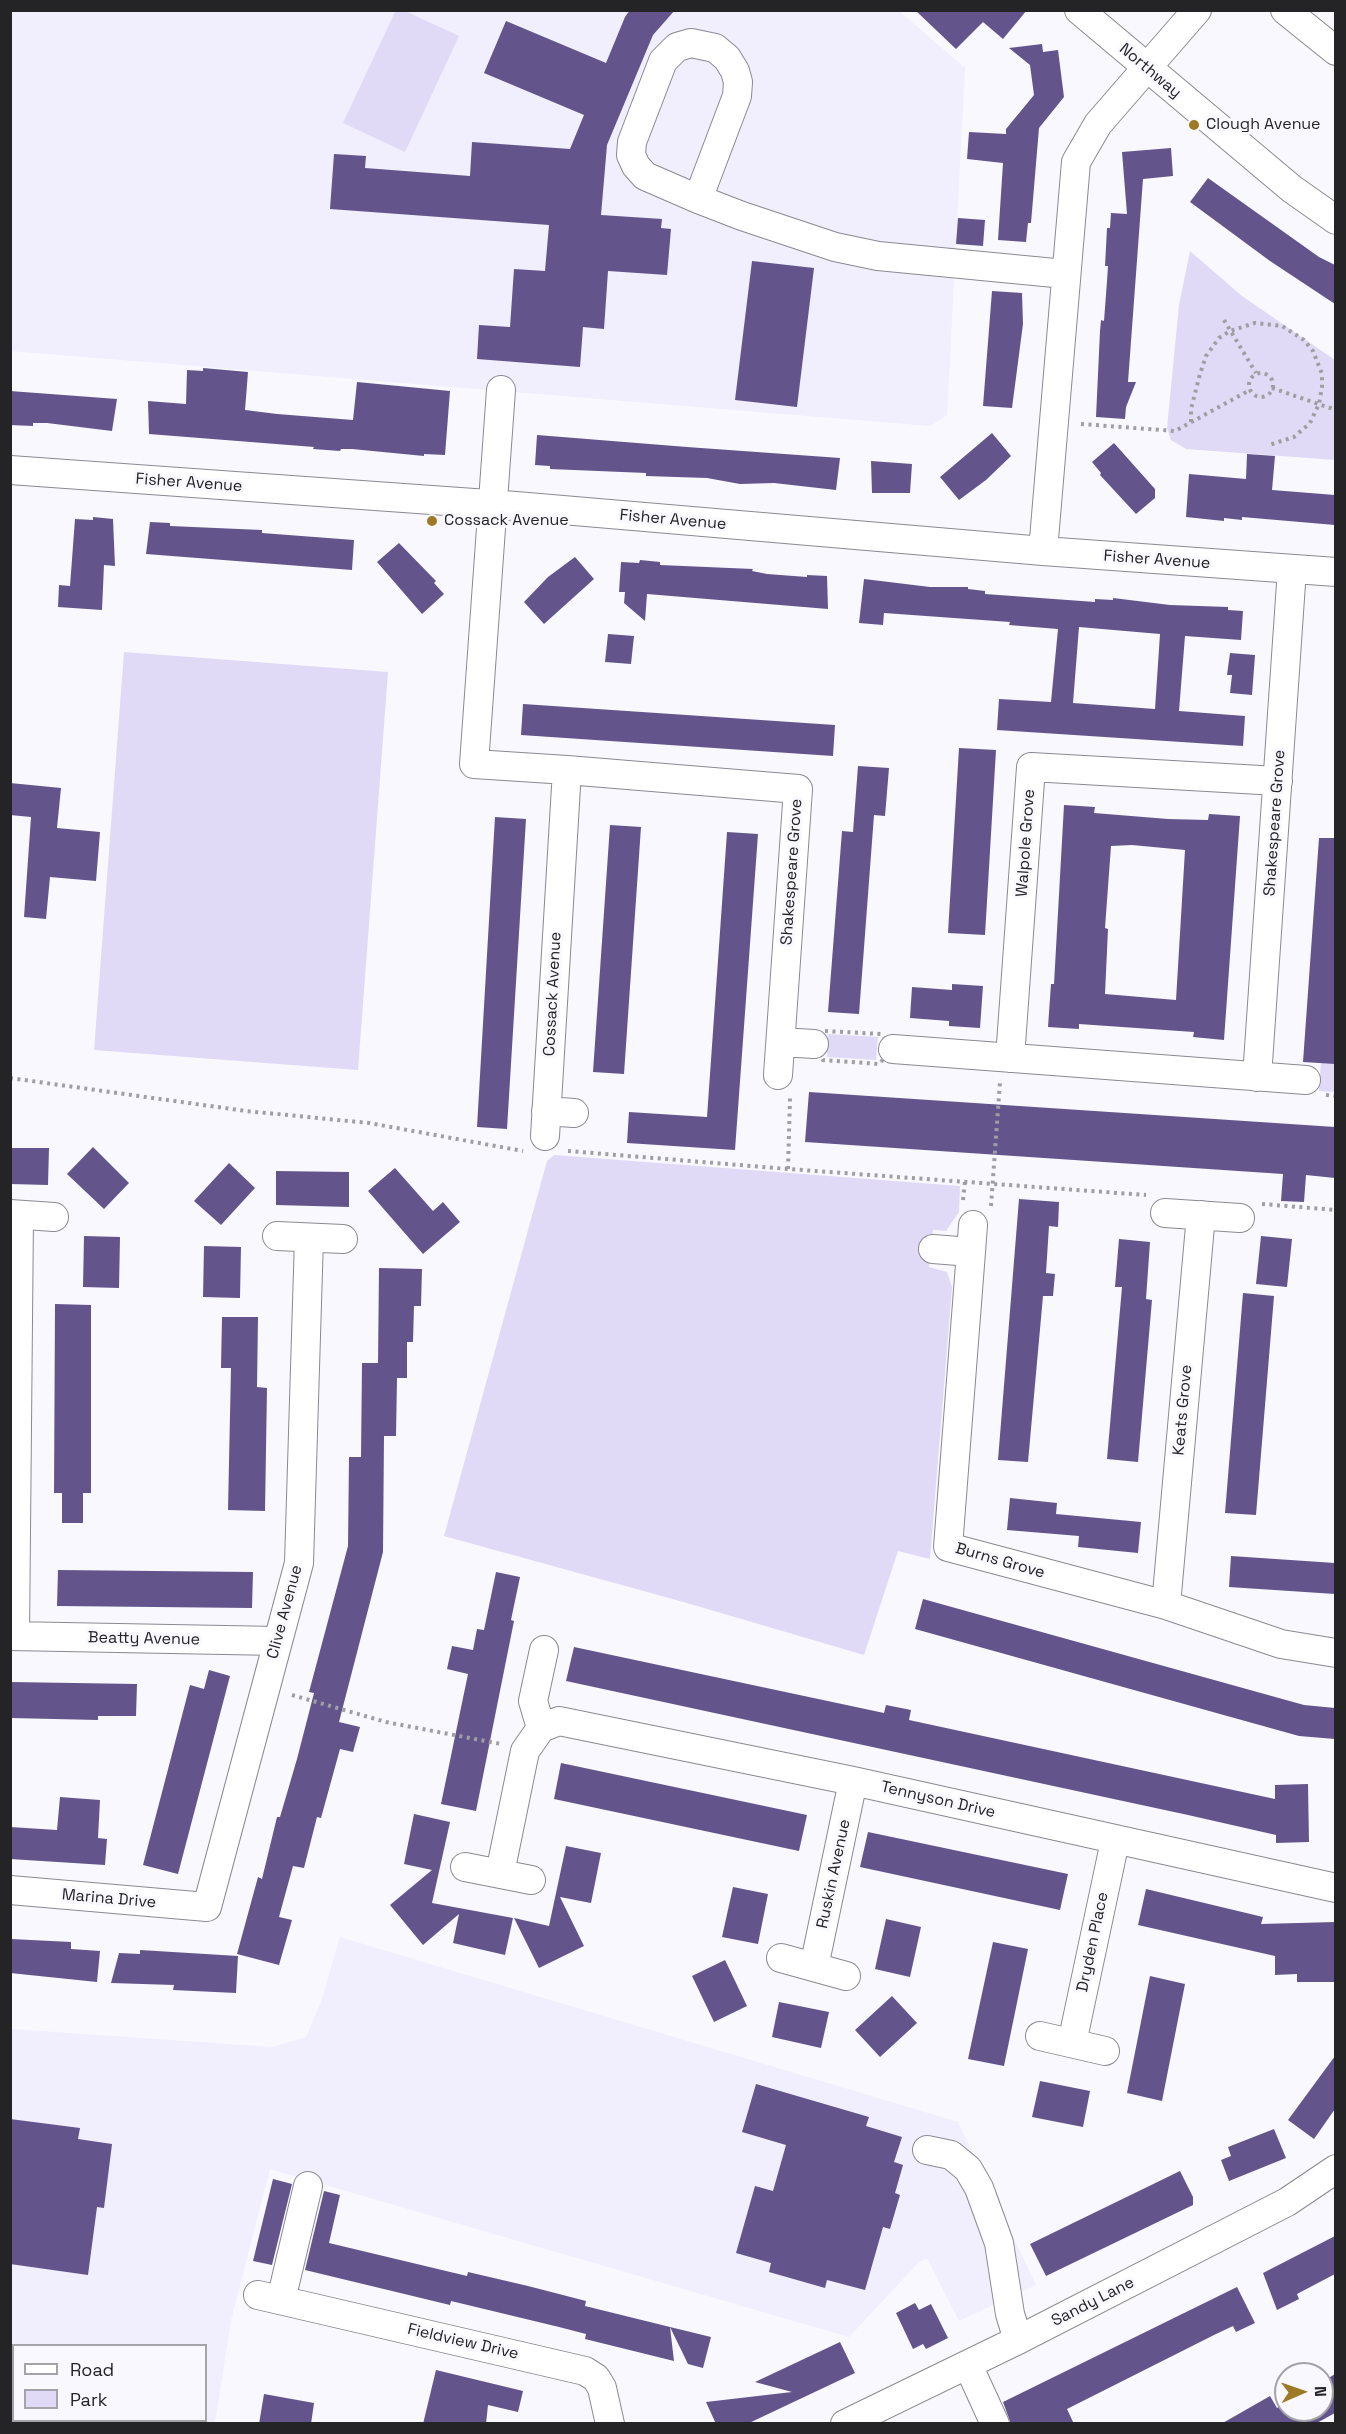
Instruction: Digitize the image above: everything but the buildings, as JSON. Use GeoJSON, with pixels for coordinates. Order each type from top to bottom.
{"type":"FeatureCollection","features":[{"type":"Feature","properties":{"kind":"street","name":"Northway"},"geometry":{"type":"LineString","coordinates":[[1079,10],[1292,189],[1335,219]]}},
{"type":"Feature","properties":{"kind":"street"},"geometry":{"type":"LineString","coordinates":[[1043,551],[1076,162],[1098,124],[1197,10]]}},
{"type":"Feature","properties":{"kind":"street"},"geometry":{"type":"LineString","coordinates":[[1285,10],[1335,51]]}},
{"type":"Feature","properties":{"kind":"street"},"geometry":{"type":"LineString","coordinates":[[698,199],[737,96],[738,82],[735,71],[727,58],[715,48],[691,43],[677,47],[663,61],[632,142],[631,154],[636,166],[645,176],[698,199],[835,247],[856,252],[1065,274]]}},
{"type":"Feature","properties":{"kind":"street"},"geometry":{"type":"LineString","coordinates":[[501,390],[474,764],[567,770]]}},
{"type":"Feature","properties":{"kind":"street","name":"Fisher Avenue"},"geometry":{"type":"LineString","coordinates":[[10,470],[491,504],[1043,551],[1335,572]]}},
{"type":"Feature","properties":{"kind":"street","name":"Shakespeare Grove"},"geometry":{"type":"LineString","coordinates":[[1257,1077],[1292,569]]}},
{"type":"Feature","properties":{"kind":"street","name":"Walpole Grove"},"geometry":{"type":"LineString","coordinates":[[1006,1058],[1031,767],[1278,781]]}},
{"type":"Feature","properties":{"kind":"street","name":"Shakespeare Grove"},"geometry":{"type":"LineString","coordinates":[[567,770],[798,789],[778,1075]]}},
{"type":"Feature","properties":{"kind":"street","name":"Cossack Avenue"},"geometry":{"type":"LineString","coordinates":[[553,1127],[567,770]]}},
{"type":"Feature","properties":{"kind":"street"},"geometry":{"type":"LineString","coordinates":[[781,1042],[814,1044]]}},
{"type":"Feature","properties":{"kind":"street"},"geometry":{"type":"LineString","coordinates":[[892,1049],[1306,1080]]}},
{"type":"Feature","properties":{"kind":"street"},"geometry":{"type":"LineString","coordinates":[[1160,1204],[1201,1215],[1247,1211]]}},
{"type":"Feature","properties":{"kind":"street"},"geometry":{"type":"LineString","coordinates":[[13,1636],[15,1214],[54,1217]]}},
{"type":"Feature","properties":{"kind":"street","name":"Keats Grove"},"geometry":{"type":"LineString","coordinates":[[1166,1605],[1201,1215]]}},
{"type":"Feature","properties":{"kind":"street"},"geometry":{"type":"LineString","coordinates":[[277,1236],[343,1239]]}},
{"type":"Feature","properties":{"kind":"street","name":"Clive Avenue"},"geometry":{"type":"LineString","coordinates":[[207,1907],[278,1641],[293,1595],[300,1553],[309,1238]]}},
{"type":"Feature","properties":{"kind":"street","name":"Burns Grove"},"geometry":{"type":"LineString","coordinates":[[933,1249],[972,1239],[948,1547],[1166,1605],[1203,1620],[1281,1644],[1335,1653]]}},
{"type":"Feature","properties":{"kind":"street","name":"Beatty Avenue"},"geometry":{"type":"LineString","coordinates":[[13,1636],[278,1641]]}},
{"type":"Feature","properties":{"kind":"street"},"geometry":{"type":"LineString","coordinates":[[500,1873],[533,1739],[533,1701],[544,1650]]}},
{"type":"Feature","properties":{"kind":"street","name":"Tennyson Drive"},"geometry":{"type":"LineString","coordinates":[[533,1739],[559,1721],[570,1721],[1335,1888]]}},
{"type":"Feature","properties":{"kind":"street","name":"Ruskin Avenue"},"geometry":{"type":"LineString","coordinates":[[814,1967],[853,1781]]}},
{"type":"Feature","properties":{"kind":"street","name":"Dryden Place"},"geometry":{"type":"LineString","coordinates":[[1072,2043],[1115,1841]]}},
{"type":"Feature","properties":{"kind":"street"},"geometry":{"type":"LineString","coordinates":[[465,1867],[531,1880]]}},
{"type":"Feature","properties":{"kind":"street","name":"Marina Drive"},"geometry":{"type":"LineString","coordinates":[[10,1890],[207,1907]]}},
{"type":"Feature","properties":{"kind":"street"},"geometry":{"type":"LineString","coordinates":[[781,1958],[846,1976]]}},
{"type":"Feature","properties":{"kind":"street"},"geometry":{"type":"LineString","coordinates":[[1040,2036],[1104,2051]]}},
{"type":"Feature","properties":{"kind":"street"},"geometry":{"type":"LineString","coordinates":[[927,2150],[951,2155],[968,2169],[979,2188],[999,2242],[1010,2314],[1018,2340]]}},
{"type":"Feature","properties":{"kind":"street","name":"Sandy Lane"},"geometry":{"type":"LineString","coordinates":[[844,2424],[1018,2340],[1287,2202],[1335,2169]]}},
{"type":"Feature","properties":{"kind":"street","name":"Fieldview Drive"},"geometry":{"type":"LineString","coordinates":[[308,2186],[269,2297],[585,2371],[596,2378],[602,2388],[610,2424]]}},
{"type":"Feature","properties":{"kind":"street"},"geometry":{"type":"LineString","coordinates":[[968,2365],[995,2424]]}},
{"type":"Feature","properties":{"kind":"path"},"geometry":{"type":"LineString","coordinates":[[1224,320],[1256,373]]}},
{"type":"Feature","properties":{"kind":"path"},"geometry":{"type":"LineString","coordinates":[[1191,422],[1194,394],[1206,356],[1220,338],[1248,324],[1269,323],[1293,332],[1304,340],[1313,351],[1322,374],[1319,404],[1315,415],[1302,431],[1284,442],[1269,445]]}},
{"type":"Feature","properties":{"kind":"path"},"geometry":{"type":"LineString","coordinates":[[1250,390],[1249,381],[1256,373],[1264,373],[1270,377],[1272,388]]}},
{"type":"Feature","properties":{"kind":"path"},"geometry":{"type":"LineString","coordinates":[[1272,388],[1335,410]]}},
{"type":"Feature","properties":{"kind":"path"},"geometry":{"type":"LineString","coordinates":[[1250,390],[1262,396],[1272,388]]}},
{"type":"Feature","properties":{"kind":"path"},"geometry":{"type":"LineString","coordinates":[[1053,422],[1175,431],[1250,390]]}},
{"type":"Feature","properties":{"kind":"path"},"geometry":{"type":"LineString","coordinates":[[825,1031],[881,1034],[892,1049],[879,1064],[823,1060],[814,1044],[825,1031]]}},
{"type":"Feature","properties":{"kind":"path"},"geometry":{"type":"LineString","coordinates":[[992,1182],[1006,1058]]}},
{"type":"Feature","properties":{"kind":"path"},"geometry":{"type":"LineString","coordinates":[[778,1075],[790,1087],[788,1170]]}},
{"type":"Feature","properties":{"kind":"path"},"geometry":{"type":"LineString","coordinates":[[10,1078],[246,1111],[369,1123],[530,1153],[553,1127],[788,1170],[992,1182],[1160,1204]]}},
{"type":"Feature","properties":{"kind":"path"},"geometry":{"type":"LineString","coordinates":[[1247,1211],[1335,1210]]}},
{"type":"Feature","properties":{"kind":"path"},"geometry":{"type":"LineString","coordinates":[[266,1687],[386,1722],[533,1739]]}},
{"type":"Feature","properties":{"kind":"shaded area"},"geometry":{"type":"Polygon","coordinates":[[[12,11],[899,11],[965,68],[947,415],[930,426],[11,351],[12,11]]]}},
{"type":"Feature","properties":{"kind":"shaded area"},"geometry":{"type":"Polygon","coordinates":[[[340,1937],[958,2122],[1036,2285],[959,2321],[927,2258],[919,2262],[849,2337],[270,2169],[231,2320],[215,2423],[105,2424],[98,2422],[207,2422],[207,2344],[12,2344],[11,2422],[11,2029],[272,2047],[306,2037],[321,2002],[340,1937]]]}},
{"type":"Feature","properties":{"kind":"green space"},"geometry":{"type":"Polygon","coordinates":[[[396,10],[405,11],[459,36],[405,152],[343,123],[396,10]]]}},
{"type":"Feature","properties":{"kind":"green space"},"geometry":{"type":"Polygon","coordinates":[[[1190,251],[1242,296],[1335,360],[1335,460],[1186,449],[1171,440],[1167,428],[1179,305],[1190,251]]]}},
{"type":"Feature","properties":{"kind":"green space"},"geometry":{"type":"Polygon","coordinates":[[[124,652],[388,672],[358,1070],[94,1050],[124,652]]]}},
{"type":"Feature","properties":{"kind":"green space"},"geometry":{"type":"Polygon","coordinates":[[[828,1034],[878,1037],[876,1060],[827,1057],[828,1034]]]}},
{"type":"Feature","properties":{"kind":"green space"},"geometry":{"type":"Polygon","coordinates":[[[1321,1062],[1335,1063],[1335,1092],[1319,1091],[1321,1062]]]}},
{"type":"Feature","properties":{"kind":"green space"},"geometry":{"type":"Polygon","coordinates":[[[554,1155],[960,1186],[959,1212],[946,1231],[933,1230],[929,1267],[947,1272],[952,1287],[930,1559],[898,1551],[864,1655],[444,1536],[547,1161],[554,1155]]]}},
{"type":"Feature","properties":{"kind":"place","name":"Clough Avenue"},"geometry":{"type":"Point","coordinates":[1194,125]}},
{"type":"Feature","properties":{"kind":"place","name":"Cossack Avenue"},"geometry":{"type":"Point","coordinates":[432,521]}}]}
